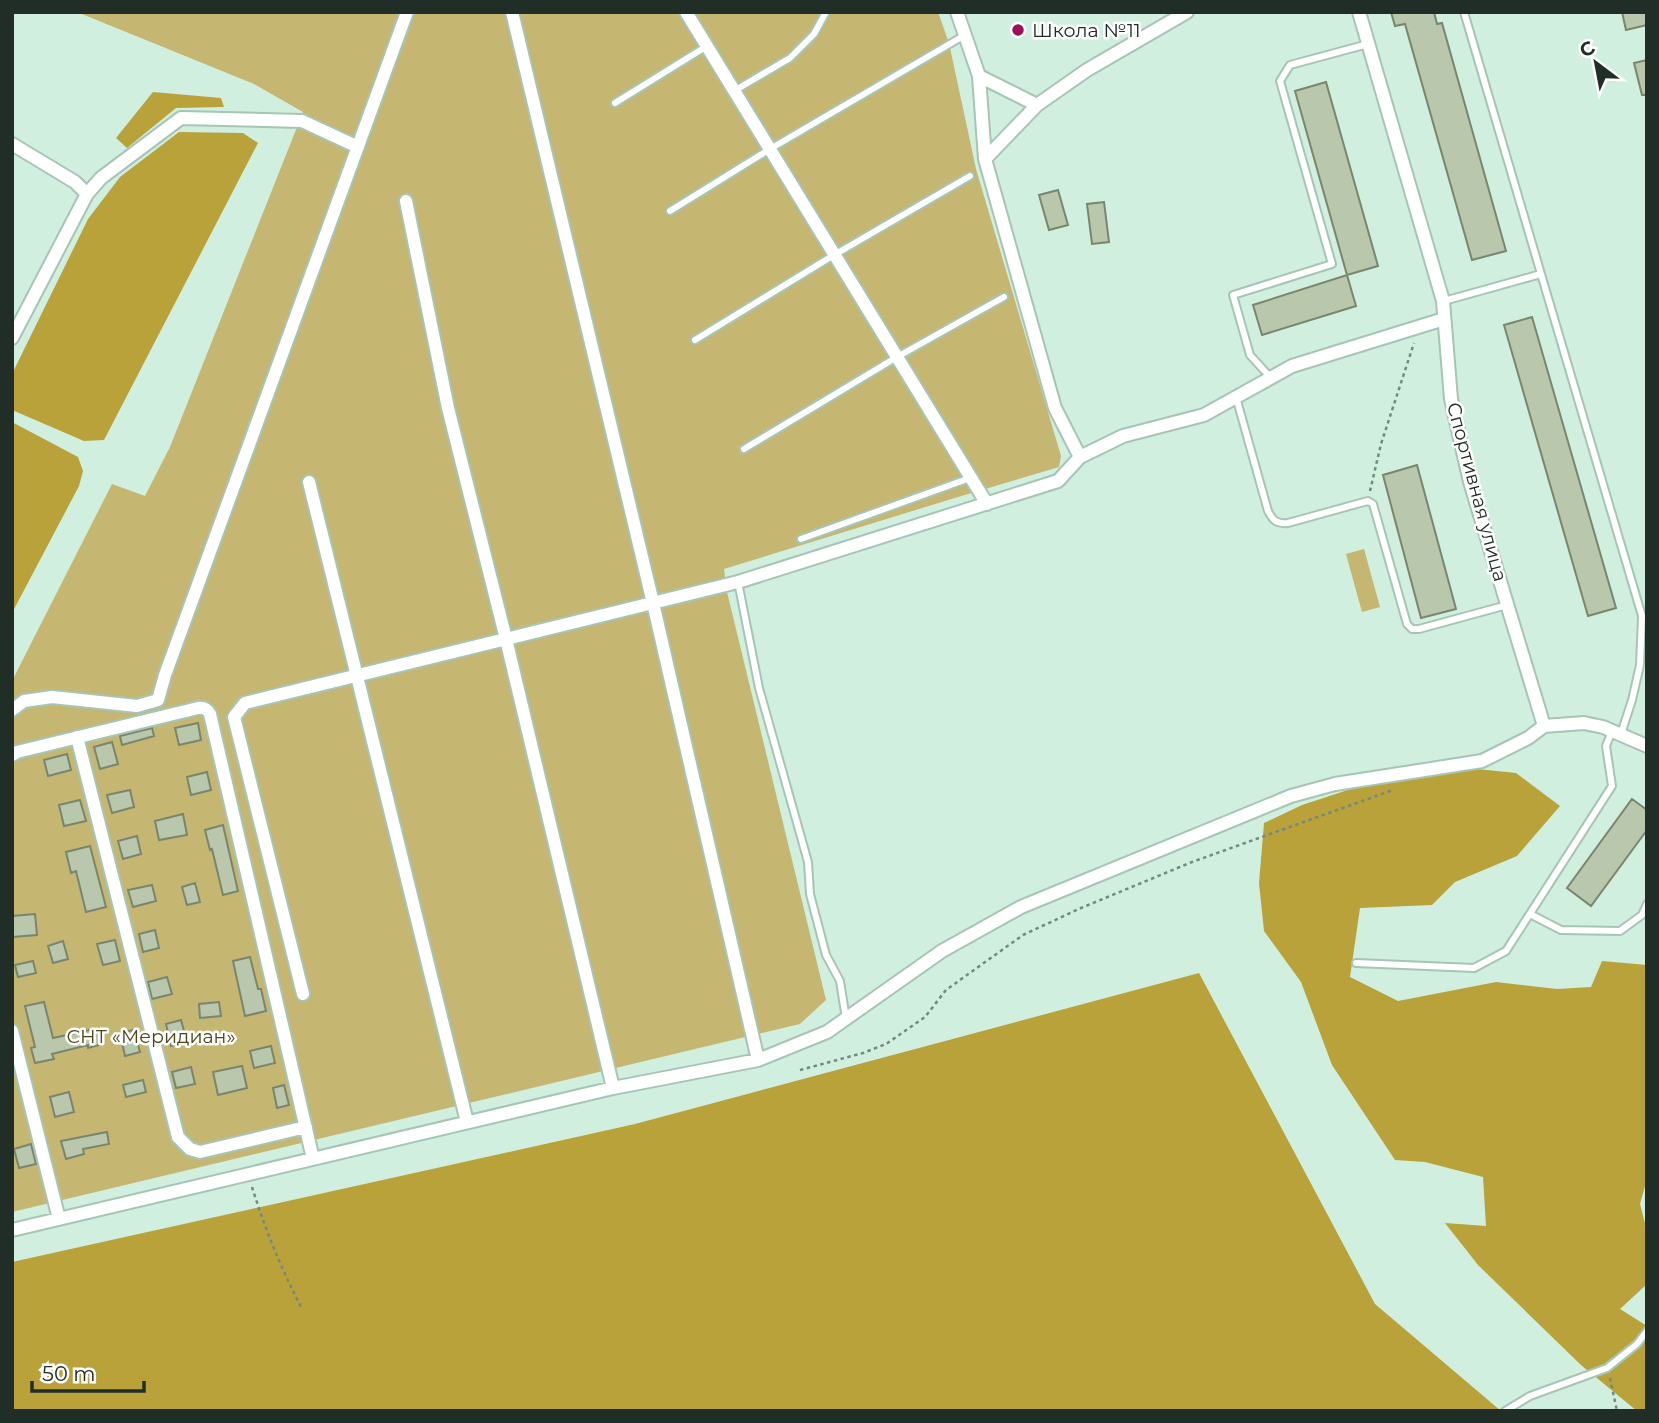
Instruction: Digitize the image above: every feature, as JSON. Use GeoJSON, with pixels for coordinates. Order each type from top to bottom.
{"type":"FeatureCollection","features":[{"type":"Feature","properties":{"kind":"street"},"geometry":{"type":"LineString","coordinates":[[12,710],[24,701],[52,697],[136,706],[158,700],[407,12]]}},
{"type":"Feature","properties":{"kind":"street"},"geometry":{"type":"LineString","coordinates":[[512,12],[653,603],[758,1060]]}},
{"type":"Feature","properties":{"kind":"street"},"geometry":{"type":"LineString","coordinates":[[686,12],[988,504]]}},
{"type":"Feature","properties":{"kind":"street"},"geometry":{"type":"LineString","coordinates":[[957,12],[979,76],[985,159],[1055,408],[1080,457]]}},
{"type":"Feature","properties":{"kind":"street"},"geometry":{"type":"LineString","coordinates":[[985,159],[1037,105],[1087,70],[1187,12]]}},
{"type":"Feature","properties":{"kind":"street","name":"Спортивная улица"},"geometry":{"type":"LineString","coordinates":[[1359,12],[1443,301],[1451,399],[1470,482],[1544,726]]}},
{"type":"Feature","properties":{"kind":"street"},"geometry":{"type":"LineString","coordinates":[[979,76],[1037,105]]}},
{"type":"Feature","properties":{"kind":"street"},"geometry":{"type":"LineString","coordinates":[[12,338],[87,194],[101,178],[181,118],[302,121],[358,147]]}},
{"type":"Feature","properties":{"kind":"street"},"geometry":{"type":"LineString","coordinates":[[12,144],[75,182],[87,194]]}},
{"type":"Feature","properties":{"kind":"street"},"geometry":{"type":"LineString","coordinates":[[405,201],[449,408],[613,1088]]}},
{"type":"Feature","properties":{"kind":"street"},"geometry":{"type":"LineString","coordinates":[[303,994],[234,717],[245,703],[738,582],[988,504],[1058,481],[1080,457],[1123,436],[1204,415],[1292,366],[1444,319]]}},
{"type":"Feature","properties":{"kind":"street"},"geometry":{"type":"LineString","coordinates":[[309,482],[467,1122]]}},
{"type":"Feature","properties":{"kind":"street"},"geometry":{"type":"LineString","coordinates":[[12,755],[18,751],[198,708],[204,708],[210,714],[313,1159]]}},
{"type":"Feature","properties":{"kind":"street"},"geometry":{"type":"LineString","coordinates":[[12,1230],[613,1088],[758,1060],[827,1032],[942,951],[1020,906],[1290,796],[1335,784],[1482,761],[1528,738],[1544,726],[1584,723],[1616,732],[1647,746]]}},
{"type":"Feature","properties":{"kind":"street"},"geometry":{"type":"LineString","coordinates":[[77,737],[178,1137],[190,1149],[200,1152],[306,1127]]}},
{"type":"Feature","properties":{"kind":"street"},"geometry":{"type":"LineString","coordinates":[[12,1031],[59,1219]]}},
{"type":"Feature","properties":{"kind":"lane"},"geometry":{"type":"LineString","coordinates":[[734,91],[790,58],[814,34],[826,12]]}},
{"type":"Feature","properties":{"kind":"lane"},"geometry":{"type":"LineString","coordinates":[[1356,963],[1474,968],[1506,951],[1612,786],[1606,746],[1632,700],[1640,665],[1642,616],[1464,12]]}},
{"type":"Feature","properties":{"kind":"lane"},"geometry":{"type":"LineString","coordinates":[[670,211],[965,35]]}},
{"type":"Feature","properties":{"kind":"lane"},"geometry":{"type":"LineString","coordinates":[[1271,378],[1250,355],[1233,295],[1332,264],[1280,81],[1290,65],[1368,44]]}},
{"type":"Feature","properties":{"kind":"lane"},"geometry":{"type":"LineString","coordinates":[[615,103],[707,46]]}},
{"type":"Feature","properties":{"kind":"lane"},"geometry":{"type":"LineString","coordinates":[[695,340],[970,176]]}},
{"type":"Feature","properties":{"kind":"lane"},"geometry":{"type":"LineString","coordinates":[[1443,301],[1541,274]]}},
{"type":"Feature","properties":{"kind":"lane"},"geometry":{"type":"LineString","coordinates":[[744,449],[897,357],[1004,297]]}},
{"type":"Feature","properties":{"kind":"lane"},"geometry":{"type":"LineString","coordinates":[[1236,397],[1272,519],[1279,524],[1288,523],[1368,501],[1373,504],[1407,624],[1412,629],[1507,605]]}},
{"type":"Feature","properties":{"kind":"lane"},"geometry":{"type":"LineString","coordinates":[[801,539],[971,477]]}},
{"type":"Feature","properties":{"kind":"lane"},"geometry":{"type":"LineString","coordinates":[[738,582],[759,688],[808,862],[810,894],[826,955],[840,981],[846,1018]]}},
{"type":"Feature","properties":{"kind":"lane"},"geometry":{"type":"LineString","coordinates":[[1530,914],[1562,930],[1620,931],[1642,915],[1647,904]]}},
{"type":"Feature","properties":{"kind":"lane"},"geometry":{"type":"LineString","coordinates":[[1505,1411],[1530,1396],[1607,1368],[1637,1344],[1647,1331]]}},
{"type":"Feature","properties":{"kind":"path"},"geometry":{"type":"LineString","coordinates":[[1368,501],[1381,444],[1419,327]]}},
{"type":"Feature","properties":{"kind":"path"},"geometry":{"type":"LineString","coordinates":[[800,1070],[886,1044],[925,1017],[946,990],[1024,934],[1192,862],[1393,790]]}},
{"type":"Feature","properties":{"kind":"path"},"geometry":{"type":"LineString","coordinates":[[248,1174],[267,1233],[301,1307]]}},
{"type":"Feature","properties":{"kind":"path"},"geometry":{"type":"LineString","coordinates":[[1607,1368],[1617,1411]]}},
{"type":"Feature","properties":{"kind":"green space","name":"СНТ «Меридиан»"},"geometry":{"type":"Polygon","coordinates":[[[77,12],[938,12],[949,43],[976,169],[1061,456],[1059,467],[724,569],[727,592],[826,1000],[800,1024],[12,1212],[12,681],[112,484],[145,496],[170,447],[303,112],[254,84],[77,12]]]}},
{"type":"Feature","properties":{"kind":"green space"},"geometry":{"type":"Polygon","coordinates":[[[1364,549],[1380,607],[1362,612],[1346,554],[1364,549]]]}},
{"type":"Feature","properties":{"kind":"shaded area"},"geometry":{"type":"Polygon","coordinates":[[[153,92],[221,98],[224,107],[176,108],[127,148],[116,138],[153,92]]]}},
{"type":"Feature","properties":{"kind":"shaded area"},"geometry":{"type":"Polygon","coordinates":[[[179,132],[243,133],[258,143],[104,440],[84,441],[12,410],[12,374],[88,219],[120,177],[179,132]]]}},
{"type":"Feature","properties":{"kind":"shaded area"},"geometry":{"type":"Polygon","coordinates":[[[12,422],[78,457],[83,471],[79,486],[12,613],[12,422]]]}},
{"type":"Feature","properties":{"kind":"shaded area"},"geometry":{"type":"Polygon","coordinates":[[[1448,766],[1516,773],[1560,806],[1517,856],[1455,882],[1432,905],[1360,908],[1350,977],[1398,1001],[1496,982],[1557,989],[1591,987],[1602,961],[1647,965],[1647,1179],[1640,1204],[1647,1231],[1647,1284],[1620,1309],[1647,1326],[1647,1411],[1637,1411],[1581,1365],[1478,1265],[1445,1223],[1486,1226],[1483,1177],[1425,1162],[1395,1160],[1332,1065],[1301,982],[1264,931],[1259,883],[1264,823],[1302,805],[1366,784],[1448,766]]]}},
{"type":"Feature","properties":{"kind":"shaded area"},"geometry":{"type":"Polygon","coordinates":[[[1199,973],[1375,1304],[1501,1411],[12,1411],[12,1262],[635,1124],[1199,973]]]}},
{"type":"Feature","properties":{"kind":"building"},"geometry":{"type":"Polygon","coordinates":[[[1391,12],[1434,12],[1437,24],[1442,23],[1506,251],[1472,260],[1405,24],[1395,26],[1391,12]]]}},
{"type":"Feature","properties":{"kind":"building"},"geometry":{"type":"Polygon","coordinates":[[[1622,12],[1647,12],[1647,25],[1626,30],[1622,12]]]}},
{"type":"Feature","properties":{"kind":"building"},"geometry":{"type":"Polygon","coordinates":[[[1647,60],[1647,95],[1642,95],[1634,63],[1647,60]]]}},
{"type":"Feature","properties":{"kind":"building"},"geometry":{"type":"Polygon","coordinates":[[[1326,82],[1378,266],[1347,275],[1295,91],[1326,82]]]}},
{"type":"Feature","properties":{"kind":"building"},"geometry":{"type":"Polygon","coordinates":[[[1058,190],[1068,225],[1049,230],[1039,195],[1058,190]]]}},
{"type":"Feature","properties":{"kind":"building"},"geometry":{"type":"Polygon","coordinates":[[[1104,202],[1109,242],[1092,244],[1087,204],[1104,202]]]}},
{"type":"Feature","properties":{"kind":"building"},"geometry":{"type":"Polygon","coordinates":[[[1347,275],[1356,306],[1262,335],[1253,305],[1347,275]]]}},
{"type":"Feature","properties":{"kind":"building"},"geometry":{"type":"Polygon","coordinates":[[[1532,317],[1616,608],[1588,616],[1504,325],[1532,317]]]}},
{"type":"Feature","properties":{"kind":"building"},"geometry":{"type":"Polygon","coordinates":[[[1417,465],[1456,609],[1421,618],[1383,475],[1417,465]]]}},
{"type":"Feature","properties":{"kind":"building"},"geometry":{"type":"Polygon","coordinates":[[[198,723],[201,740],[179,745],[175,728],[198,723]]]}},
{"type":"Feature","properties":{"kind":"building"},"geometry":{"type":"Polygon","coordinates":[[[152,728],[154,736],[122,745],[120,736],[152,728]]]}},
{"type":"Feature","properties":{"kind":"building"},"geometry":{"type":"Polygon","coordinates":[[[112,742],[118,764],[100,769],[94,747],[112,742]]]}},
{"type":"Feature","properties":{"kind":"building"},"geometry":{"type":"Polygon","coordinates":[[[67,754],[71,770],[48,776],[44,760],[67,754]]]}},
{"type":"Feature","properties":{"kind":"building"},"geometry":{"type":"Polygon","coordinates":[[[207,772],[211,790],[191,795],[187,777],[207,772]]]}},
{"type":"Feature","properties":{"kind":"building"},"geometry":{"type":"Polygon","coordinates":[[[130,790],[134,807],[112,813],[107,795],[130,790]]]}},
{"type":"Feature","properties":{"kind":"building"},"geometry":{"type":"Polygon","coordinates":[[[1632,799],[1647,810],[1647,830],[1591,906],[1567,888],[1632,799]]]}},
{"type":"Feature","properties":{"kind":"building"},"geometry":{"type":"Polygon","coordinates":[[[80,800],[86,821],[64,826],[59,805],[80,800]]]}},
{"type":"Feature","properties":{"kind":"building"},"geometry":{"type":"Polygon","coordinates":[[[183,814],[187,835],[159,840],[155,821],[183,814]]]}},
{"type":"Feature","properties":{"kind":"building"},"geometry":{"type":"Polygon","coordinates":[[[223,825],[238,891],[223,895],[205,830],[223,825]]]}},
{"type":"Feature","properties":{"kind":"building"},"geometry":{"type":"Polygon","coordinates":[[[137,836],[141,854],[123,859],[118,841],[137,836]]]}},
{"type":"Feature","properties":{"kind":"building"},"geometry":{"type":"Polygon","coordinates":[[[90,846],[106,907],[86,912],[76,871],[71,873],[66,852],[90,846]]]}},
{"type":"Feature","properties":{"kind":"building"},"geometry":{"type":"Polygon","coordinates":[[[195,883],[200,902],[187,905],[182,887],[195,883]]]}},
{"type":"Feature","properties":{"kind":"building"},"geometry":{"type":"Polygon","coordinates":[[[152,885],[156,901],[133,907],[128,890],[152,885]]]}},
{"type":"Feature","properties":{"kind":"building"},"geometry":{"type":"Polygon","coordinates":[[[35,914],[37,935],[12,937],[12,916],[35,914]]]}},
{"type":"Feature","properties":{"kind":"building"},"geometry":{"type":"Polygon","coordinates":[[[155,930],[159,948],[143,952],[139,934],[155,930]]]}},
{"type":"Feature","properties":{"kind":"building"},"geometry":{"type":"Polygon","coordinates":[[[115,940],[120,961],[103,965],[97,944],[115,940]]]}},
{"type":"Feature","properties":{"kind":"building"},"geometry":{"type":"Polygon","coordinates":[[[63,941],[68,959],[53,963],[48,946],[63,941]]]}},
{"type":"Feature","properties":{"kind":"building"},"geometry":{"type":"Polygon","coordinates":[[[250,957],[266,1011],[245,1016],[233,961],[250,957]]]}},
{"type":"Feature","properties":{"kind":"building"},"geometry":{"type":"Polygon","coordinates":[[[33,961],[36,973],[18,977],[15,965],[33,961]]]}},
{"type":"Feature","properties":{"kind":"building"},"geometry":{"type":"Polygon","coordinates":[[[167,977],[172,994],[152,999],[148,982],[167,977]]]}},
{"type":"Feature","properties":{"kind":"building"},"geometry":{"type":"Polygon","coordinates":[[[44,1002],[53,1038],[99,1028],[103,1044],[52,1054],[54,1059],[35,1063],[31,1048],[35,1047],[25,1006],[44,1002]]]}},
{"type":"Feature","properties":{"kind":"building"},"geometry":{"type":"Polygon","coordinates":[[[219,1002],[221,1016],[200,1018],[199,1004],[219,1002]]]}},
{"type":"Feature","properties":{"kind":"building"},"geometry":{"type":"Polygon","coordinates":[[[181,1020],[187,1042],[171,1046],[166,1024],[181,1020]]]}},
{"type":"Feature","properties":{"kind":"building"},"geometry":{"type":"Polygon","coordinates":[[[134,1030],[140,1052],[125,1056],[120,1033],[134,1030]]]}},
{"type":"Feature","properties":{"kind":"building"},"geometry":{"type":"Polygon","coordinates":[[[271,1046],[275,1063],[254,1068],[250,1051],[271,1046]]]}},
{"type":"Feature","properties":{"kind":"building"},"geometry":{"type":"Polygon","coordinates":[[[242,1066],[247,1088],[218,1095],[213,1072],[242,1066]]]}},
{"type":"Feature","properties":{"kind":"building"},"geometry":{"type":"Polygon","coordinates":[[[191,1067],[195,1084],[176,1088],[172,1072],[191,1067]]]}},
{"type":"Feature","properties":{"kind":"building"},"geometry":{"type":"Polygon","coordinates":[[[143,1080],[146,1092],[126,1097],[123,1085],[143,1080]]]}},
{"type":"Feature","properties":{"kind":"building"},"geometry":{"type":"Polygon","coordinates":[[[284,1085],[289,1105],[277,1108],[273,1088],[284,1085]]]}},
{"type":"Feature","properties":{"kind":"building"},"geometry":{"type":"Polygon","coordinates":[[[69,1092],[74,1112],[55,1117],[50,1097],[69,1092]]]}},
{"type":"Feature","properties":{"kind":"building"},"geometry":{"type":"Polygon","coordinates":[[[107,1132],[109,1144],[83,1149],[84,1154],[66,1159],[61,1141],[107,1132]]]}},
{"type":"Feature","properties":{"kind":"building"},"geometry":{"type":"Polygon","coordinates":[[[31,1144],[36,1164],[19,1168],[14,1149],[31,1144]]]}},
{"type":"Feature","properties":{"kind":"place","name":"Школа №11"},"geometry":{"type":"Point","coordinates":[1018,30]}}]}
